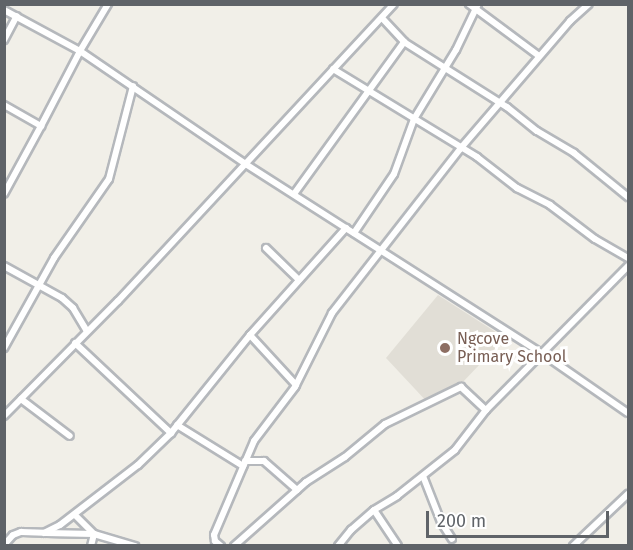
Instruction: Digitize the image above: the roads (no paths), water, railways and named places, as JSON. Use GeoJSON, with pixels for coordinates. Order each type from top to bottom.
{"type":"FeatureCollection","features":[{"type":"Feature","properties":{"kind":"street"},"geometry":{"type":"LineString","coordinates":[[4,194],[80,51],[108,4]]}},
{"type":"Feature","properties":{"kind":"street"},"geometry":{"type":"LineString","coordinates":[[4,416],[118,301],[394,4]]}},
{"type":"Feature","properties":{"kind":"street"},"geometry":{"type":"LineString","coordinates":[[469,4],[477,7],[539,56]]}},
{"type":"Feature","properties":{"kind":"street"},"geometry":{"type":"LineString","coordinates":[[221,546],[214,541],[214,535],[254,441],[296,385],[332,313],[382,252],[419,199],[460,149],[570,21],[589,4]]}},
{"type":"Feature","properties":{"kind":"street"},"geometry":{"type":"LineString","coordinates":[[354,233],[394,174],[414,118],[445,68],[477,7]]}},
{"type":"Feature","properties":{"kind":"street"},"geometry":{"type":"LineString","coordinates":[[4,10],[80,51],[244,163],[543,354],[628,413]]}},
{"type":"Feature","properties":{"kind":"street"},"geometry":{"type":"LineString","coordinates":[[4,40],[17,16]]}},
{"type":"Feature","properties":{"kind":"street"},"geometry":{"type":"LineString","coordinates":[[382,18],[404,42],[574,153],[628,197]]}},
{"type":"Feature","properties":{"kind":"street"},"geometry":{"type":"LineString","coordinates":[[294,194],[404,42]]}},
{"type":"Feature","properties":{"kind":"street"},"geometry":{"type":"LineString","coordinates":[[333,69],[460,149],[477,157],[517,188],[550,204],[576,226],[628,258]]}},
{"type":"Feature","properties":{"kind":"street"},"geometry":{"type":"LineString","coordinates":[[4,348],[54,258],[109,179],[133,86]]}},
{"type":"Feature","properties":{"kind":"street"},"geometry":{"type":"LineString","coordinates":[[4,105],[41,126]]}},
{"type":"Feature","properties":{"kind":"street"},"geometry":{"type":"LineString","coordinates":[[44,532],[76,516],[116,485],[171,433],[250,335],[346,228]]}},
{"type":"Feature","properties":{"kind":"street"},"geometry":{"type":"LineString","coordinates":[[266,248],[298,279]]}},
{"type":"Feature","properties":{"kind":"street"},"geometry":{"type":"LineString","coordinates":[[4,266],[40,285],[68,304],[87,331]]}},
{"type":"Feature","properties":{"kind":"street"},"geometry":{"type":"LineString","coordinates":[[338,546],[351,530],[374,510],[423,476],[454,450],[486,411],[628,266]]}},
{"type":"Feature","properties":{"kind":"street"},"geometry":{"type":"LineString","coordinates":[[250,335],[296,385]]}},
{"type":"Feature","properties":{"kind":"street"},"geometry":{"type":"LineString","coordinates":[[75,343],[171,433]]}},
{"type":"Feature","properties":{"kind":"street"},"geometry":{"type":"LineString","coordinates":[[234,546],[297,490],[384,424],[459,387],[486,411]]}},
{"type":"Feature","properties":{"kind":"street"},"geometry":{"type":"LineString","coordinates":[[21,399],[70,436]]}},
{"type":"Feature","properties":{"kind":"street"},"geometry":{"type":"LineString","coordinates":[[177,425],[244,463],[264,461],[297,490]]}},
{"type":"Feature","properties":{"kind":"street"},"geometry":{"type":"LineString","coordinates":[[423,476],[441,522],[452,539]]}},
{"type":"Feature","properties":{"kind":"street"},"geometry":{"type":"LineString","coordinates":[[573,546],[628,494]]}},
{"type":"Feature","properties":{"kind":"street"},"geometry":{"type":"LineString","coordinates":[[374,510],[398,546]]}},
{"type":"Feature","properties":{"kind":"street"},"geometry":{"type":"LineString","coordinates":[[76,516],[94,534]]}},
{"type":"Feature","properties":{"kind":"street"},"geometry":{"type":"LineString","coordinates":[[4,545],[13,535],[21,531],[94,534],[135,546]]}},
{"type":"Feature","properties":{"kind":"street"},"geometry":{"type":"LineString","coordinates":[[4,534],[13,535]]}},
{"type":"Feature","properties":{"kind":"street"},"geometry":{"type":"LineString","coordinates":[[91,546],[94,534]]}},
{"type":"Feature","properties":{"kind":"place","name":"Ngcove Primary School"},"geometry":{"type":"Point","coordinates":[445,348]}}]}
